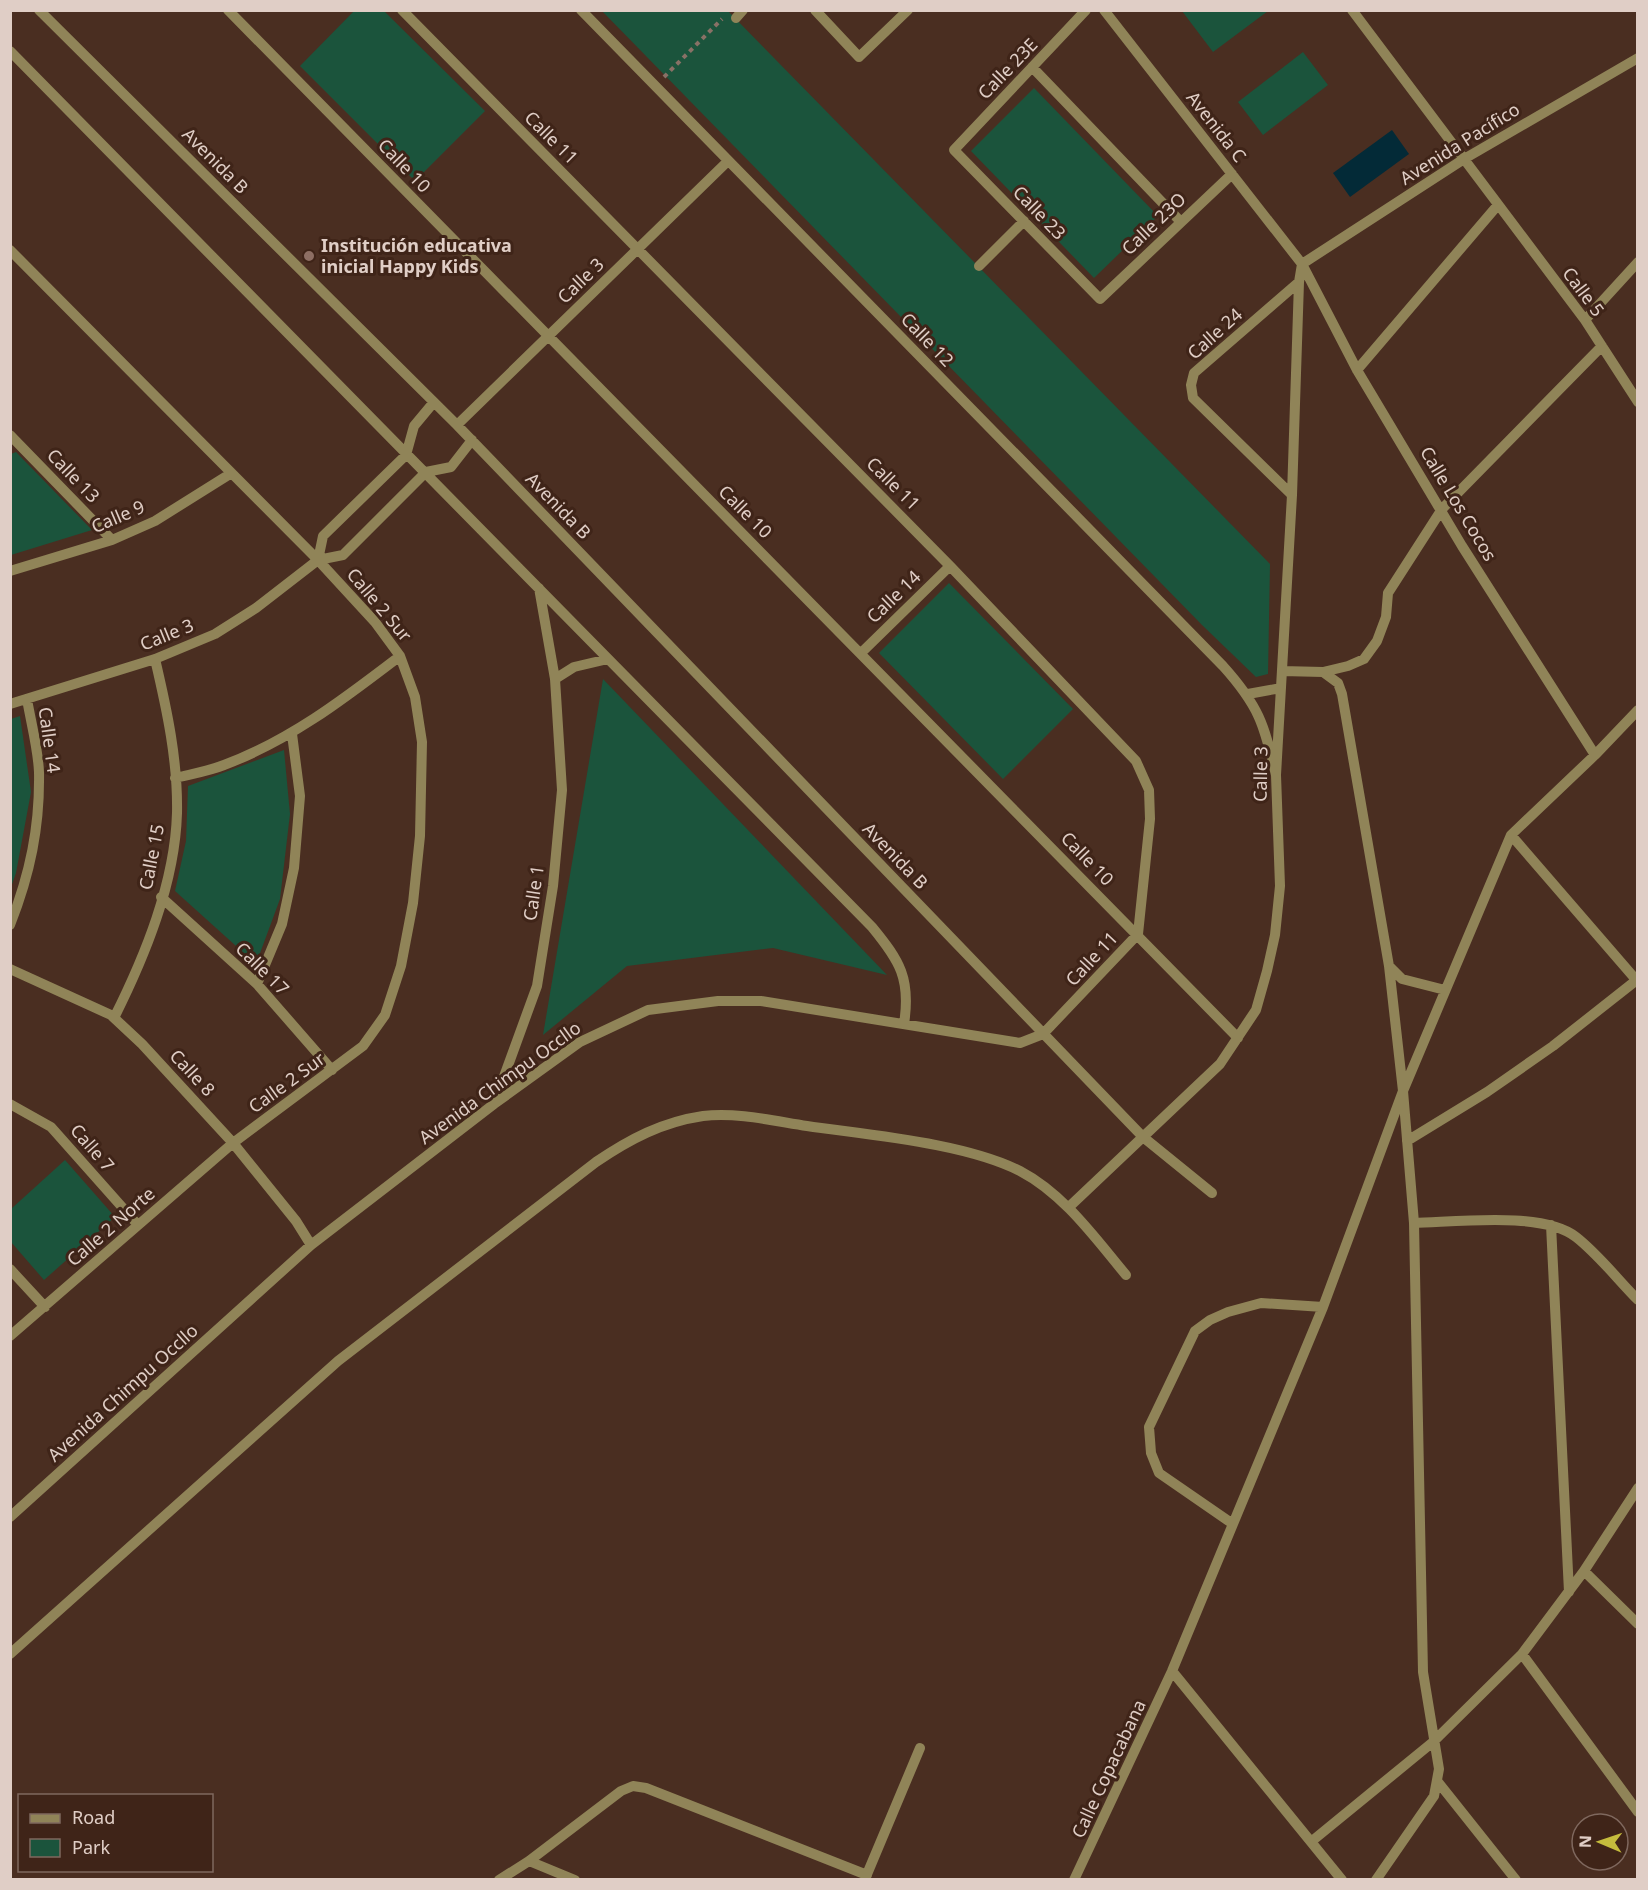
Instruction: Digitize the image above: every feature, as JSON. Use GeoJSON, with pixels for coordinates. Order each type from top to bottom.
{"type":"FeatureCollection","features":[{"type":"Feature","properties":{"kind":"street","name":"Avenida B"},"geometry":{"type":"LineString","coordinates":[[39,10],[472,440],[1044,1034]]}},
{"type":"Feature","properties":{"kind":"street","name":"Calle 10"},"geometry":{"type":"LineString","coordinates":[[228,10],[1238,1038]]}},
{"type":"Feature","properties":{"kind":"street","name":"Calle 11"},"geometry":{"type":"LineString","coordinates":[[402,10],[950,566],[1136,761],[1149,790],[1150,819],[1138,934],[1044,1034]]}},
{"type":"Feature","properties":{"kind":"street","name":"Calle 12"},"geometry":{"type":"LineString","coordinates":[[580,10],[1248,694],[1264,726],[1276,775]]}},
{"type":"Feature","properties":{"kind":"street"},"geometry":{"type":"LineString","coordinates":[[815,10],[859,57],[908,10]]}},
{"type":"Feature","properties":{"kind":"street","name":"Calle 23E"},"geometry":{"type":"LineString","coordinates":[[954,150],[1086,10]]}},
{"type":"Feature","properties":{"kind":"street","name":"Avenida C"},"geometry":{"type":"LineString","coordinates":[[1104,10],[1302,264]]}},
{"type":"Feature","properties":{"kind":"street","name":"Calle 5"},"geometry":{"type":"LineString","coordinates":[[1352,10],[1464,159],[1497,207],[1585,320],[1638,402]]}},
{"type":"Feature","properties":{"kind":"street"},"geometry":{"type":"LineString","coordinates":[[10,51],[872,927],[891,950],[902,973],[908,997],[904,1024]]}},
{"type":"Feature","properties":{"kind":"street","name":"Avenida Pacífico"},"geometry":{"type":"LineString","coordinates":[[1302,264],[1464,159],[1638,58]]}},
{"type":"Feature","properties":{"kind":"street"},"geometry":{"type":"LineString","coordinates":[[1032,67],[1181,222]]}},
{"type":"Feature","properties":{"kind":"street","name":"Calle 23"},"geometry":{"type":"LineString","coordinates":[[954,150],[1100,299]]}},
{"type":"Feature","properties":{"kind":"street","name":"Calle 3"},"geometry":{"type":"LineString","coordinates":[[457,425],[728,161]]}},
{"type":"Feature","properties":{"kind":"street","name":"Calle 23O"},"geometry":{"type":"LineString","coordinates":[[1100,299],[1232,174]]}},
{"type":"Feature","properties":{"kind":"street"},"geometry":{"type":"LineString","coordinates":[[1357,369],[1497,207]]}},
{"type":"Feature","properties":{"kind":"street"},"geometry":{"type":"LineString","coordinates":[[979,266],[1024,221]]}},
{"type":"Feature","properties":{"kind":"street","name":"Calle 2 Sur"},"geometry":{"type":"LineString","coordinates":[[10,250],[230,474],[318,560],[375,622],[400,656],[416,697],[422,742],[420,836],[413,903],[401,966],[385,1015],[363,1046],[233,1143]]}},
{"type":"Feature","properties":{"kind":"street"},"geometry":{"type":"LineString","coordinates":[[1585,320],[1638,262]]}},
{"type":"Feature","properties":{"kind":"street","name":"Calle 3"},"geometry":{"type":"LineString","coordinates":[[1069,1207],[1220,1064],[1256,1010],[1275,935],[1280,886],[1276,775],[1292,495],[1299,282],[1302,264]]}},
{"type":"Feature","properties":{"kind":"street","name":"Calle Los Cocos"},"geometry":{"type":"LineString","coordinates":[[1302,264],[1357,369],[1462,546],[1595,755]]}},
{"type":"Feature","properties":{"kind":"street","name":"Calle 24"},"geometry":{"type":"LineString","coordinates":[[1292,495],[1193,398],[1191,385],[1194,373],[1299,282]]}},
{"type":"Feature","properties":{"kind":"street"},"geometry":{"type":"LineString","coordinates":[[1282,671],[1323,672],[1348,666],[1364,659],[1377,641],[1386,617],[1388,593],[1442,509],[1602,346]]}},
{"type":"Feature","properties":{"kind":"street"},"geometry":{"type":"LineString","coordinates":[[318,560],[323,536],[406,455],[414,426],[434,402]]}},
{"type":"Feature","properties":{"kind":"street","name":"Calle 13"},"geometry":{"type":"LineString","coordinates":[[12,438],[112,540]]}},
{"type":"Feature","properties":{"kind":"street","name":"Calle 3"},"geometry":{"type":"LineString","coordinates":[[10,704],[156,659],[215,634],[256,608],[318,560],[343,555],[426,472],[452,467],[472,440]]}},
{"type":"Feature","properties":{"kind":"street","name":"Calle 9"},"geometry":{"type":"LineString","coordinates":[[10,571],[112,540],[155,521],[230,474]]}},
{"type":"Feature","properties":{"kind":"street","name":"Calle 14"},"geometry":{"type":"LineString","coordinates":[[861,652],[950,566]]}},
{"type":"Feature","properties":{"kind":"street","name":"Calle 1"},"geometry":{"type":"LineString","coordinates":[[494,1104],[537,986],[553,886],[562,790],[555,679],[539,588]]}},
{"type":"Feature","properties":{"kind":"street"},"geometry":{"type":"LineString","coordinates":[[175,778],[223,766],[292,734],[332,708],[400,656]]}},
{"type":"Feature","properties":{"kind":"street","name":"Calle 15"},"geometry":{"type":"LineString","coordinates":[[114,1018],[138,971],[173,850],[177,813],[171,725],[156,659]]}},
{"type":"Feature","properties":{"kind":"street"},"geometry":{"type":"LineString","coordinates":[[555,679],[574,667],[608,659]]}},
{"type":"Feature","properties":{"kind":"street"},"geometry":{"type":"LineString","coordinates":[[1323,672],[1338,683],[1342,694],[1389,966],[1403,1091],[1414,1223],[1423,1672],[1432,1742],[1439,1769],[1434,1796],[1376,1880]]}},
{"type":"Feature","properties":{"kind":"street"},"geometry":{"type":"LineString","coordinates":[[1248,694],[1281,687]]}},
{"type":"Feature","properties":{"kind":"street","name":"Calle 14"},"geometry":{"type":"LineString","coordinates":[[10,925],[27,880],[37,824],[39,770],[27,699]]}},
{"type":"Feature","properties":{"kind":"street"},"geometry":{"type":"LineString","coordinates":[[1407,1141],[1515,1073],[1637,980],[1512,835],[1638,710]]}},
{"type":"Feature","properties":{"kind":"street"},"geometry":{"type":"LineString","coordinates":[[257,984],[282,924],[294,868],[300,796],[292,734]]}},
{"type":"Feature","properties":{"kind":"street","name":"Calle Copacabana"},"geometry":{"type":"LineString","coordinates":[[1074,1880],[1172,1671],[1323,1307],[1403,1091],[1512,835]]}},
{"type":"Feature","properties":{"kind":"street","name":"Calle 17"},"geometry":{"type":"LineString","coordinates":[[161,897],[257,984],[332,1071]]}},
{"type":"Feature","properties":{"kind":"street"},"geometry":{"type":"LineString","coordinates":[[1389,966],[1402,979],[1445,990]]}},
{"type":"Feature","properties":{"kind":"street","name":"Calle 8"},"geometry":{"type":"LineString","coordinates":[[10,969],[114,1018],[142,1044],[233,1143],[296,1221],[311,1245]]}},
{"type":"Feature","properties":{"kind":"street","name":"Avenida Chimpu Occllo"},"geometry":{"type":"LineString","coordinates":[[10,1517],[311,1245],[494,1104],[580,1042],[648,1010],[718,1001],[761,1001],[1020,1043],[1044,1034]]}},
{"type":"Feature","properties":{"kind":"street"},"geometry":{"type":"LineString","coordinates":[[1044,1034],[1143,1137],[1212,1193]]}},
{"type":"Feature","properties":{"kind":"street","name":"Calle 7"},"geometry":{"type":"LineString","coordinates":[[10,1104],[51,1127],[138,1225]]}},
{"type":"Feature","properties":{"kind":"street"},"geometry":{"type":"LineString","coordinates":[[10,1654],[338,1361],[596,1162],[632,1138],[670,1123],[705,1116],[743,1117],[895,1138],[975,1155],[1020,1171],[1069,1207],[1126,1275]]}},
{"type":"Feature","properties":{"kind":"street","name":"Calle 2 Norte"},"geometry":{"type":"LineString","coordinates":[[10,1336],[233,1143]]}},
{"type":"Feature","properties":{"kind":"street"},"geometry":{"type":"LineString","coordinates":[[1414,1223],[1502,1220],[1551,1225],[1576,1237],[1638,1300]]}},
{"type":"Feature","properties":{"kind":"street"},"geometry":{"type":"LineString","coordinates":[[1551,1225],[1569,1592]]}},
{"type":"Feature","properties":{"kind":"street"},"geometry":{"type":"LineString","coordinates":[[10,1269],[45,1307]]}},
{"type":"Feature","properties":{"kind":"street"},"geometry":{"type":"LineString","coordinates":[[1233,1524],[1159,1473],[1151,1453],[1149,1427],[1195,1331],[1210,1320],[1228,1312],[1261,1303],[1323,1307]]}},
{"type":"Feature","properties":{"kind":"street"},"geometry":{"type":"LineString","coordinates":[[1312,1841],[1432,1742],[1522,1654],[1584,1571],[1638,1488]]}},
{"type":"Feature","properties":{"kind":"street"},"geometry":{"type":"LineString","coordinates":[[1584,1571],[1638,1624]]}},
{"type":"Feature","properties":{"kind":"street"},"geometry":{"type":"LineString","coordinates":[[1522,1654],[1638,1812]]}},
{"type":"Feature","properties":{"kind":"street"},"geometry":{"type":"LineString","coordinates":[[1172,1671],[1342,1880]]}},
{"type":"Feature","properties":{"kind":"street"},"geometry":{"type":"LineString","coordinates":[[499,1880],[529,1861],[621,1791],[633,1786],[646,1788],[866,1877],[920,1748]]}},
{"type":"Feature","properties":{"kind":"street"},"geometry":{"type":"LineString","coordinates":[[1438,1782],[1516,1880]]}},
{"type":"Feature","properties":{"kind":"street"},"geometry":{"type":"LineString","coordinates":[[529,1861],[575,1880]]}},
{"type":"Feature","properties":{"kind":"path"},"geometry":{"type":"LineString","coordinates":[[655,86],[736,13]]}},
{"type":"Feature","properties":{"kind":"green space"},"geometry":{"type":"Polygon","coordinates":[[[354,11],[384,11],[485,111],[415,181],[300,66],[354,11]]]}},
{"type":"Feature","properties":{"kind":"green space"},"geometry":{"type":"Polygon","coordinates":[[[602,11],[728,11],[1270,564],[1268,674],[1256,677],[1202,625],[602,11]]]}},
{"type":"Feature","properties":{"kind":"green space"},"geometry":{"type":"Polygon","coordinates":[[[1182,11],[1268,11],[1213,52],[1182,11]]]}},
{"type":"Feature","properties":{"kind":"green space"},"geometry":{"type":"Polygon","coordinates":[[[1303,52],[1328,85],[1263,135],[1238,102],[1303,52]]]}},
{"type":"Feature","properties":{"kind":"green space"},"geometry":{"type":"Polygon","coordinates":[[[1034,88],[1158,216],[1094,278],[971,151],[1034,88]]]}},
{"type":"Feature","properties":{"kind":"green space"},"geometry":{"type":"Polygon","coordinates":[[[16,452],[92,530],[11,555],[11,454],[16,452]]]}},
{"type":"Feature","properties":{"kind":"green space"},"geometry":{"type":"Polygon","coordinates":[[[949,583],[1073,709],[1003,779],[879,653],[949,583]]]}},
{"type":"Feature","properties":{"kind":"green space"},"geometry":{"type":"Polygon","coordinates":[[[603,679],[887,975],[773,948],[627,966],[543,1035],[603,679]]]}},
{"type":"Feature","properties":{"kind":"green space"},"geometry":{"type":"Polygon","coordinates":[[[20,716],[31,792],[16,873],[11,887],[11,719],[20,716]]]}},
{"type":"Feature","properties":{"kind":"green space"},"geometry":{"type":"Polygon","coordinates":[[[284,750],[290,814],[280,899],[256,964],[175,891],[186,841],[188,786],[284,750]]]}},
{"type":"Feature","properties":{"kind":"green space"},"geometry":{"type":"Polygon","coordinates":[[[65,1160],[115,1217],[44,1280],[11,1242],[11,1209],[65,1160]]]}},
{"type":"Feature","properties":{"kind":"water"},"geometry":{"type":"Polygon","coordinates":[[[1392,130],[1409,154],[1350,197],[1333,173],[1392,130]]]}},
{"type":"Feature","properties":{"kind":"place","name":"Institución educativa inicial Happy Kids"},"geometry":{"type":"Point","coordinates":[309,256]}}]}
